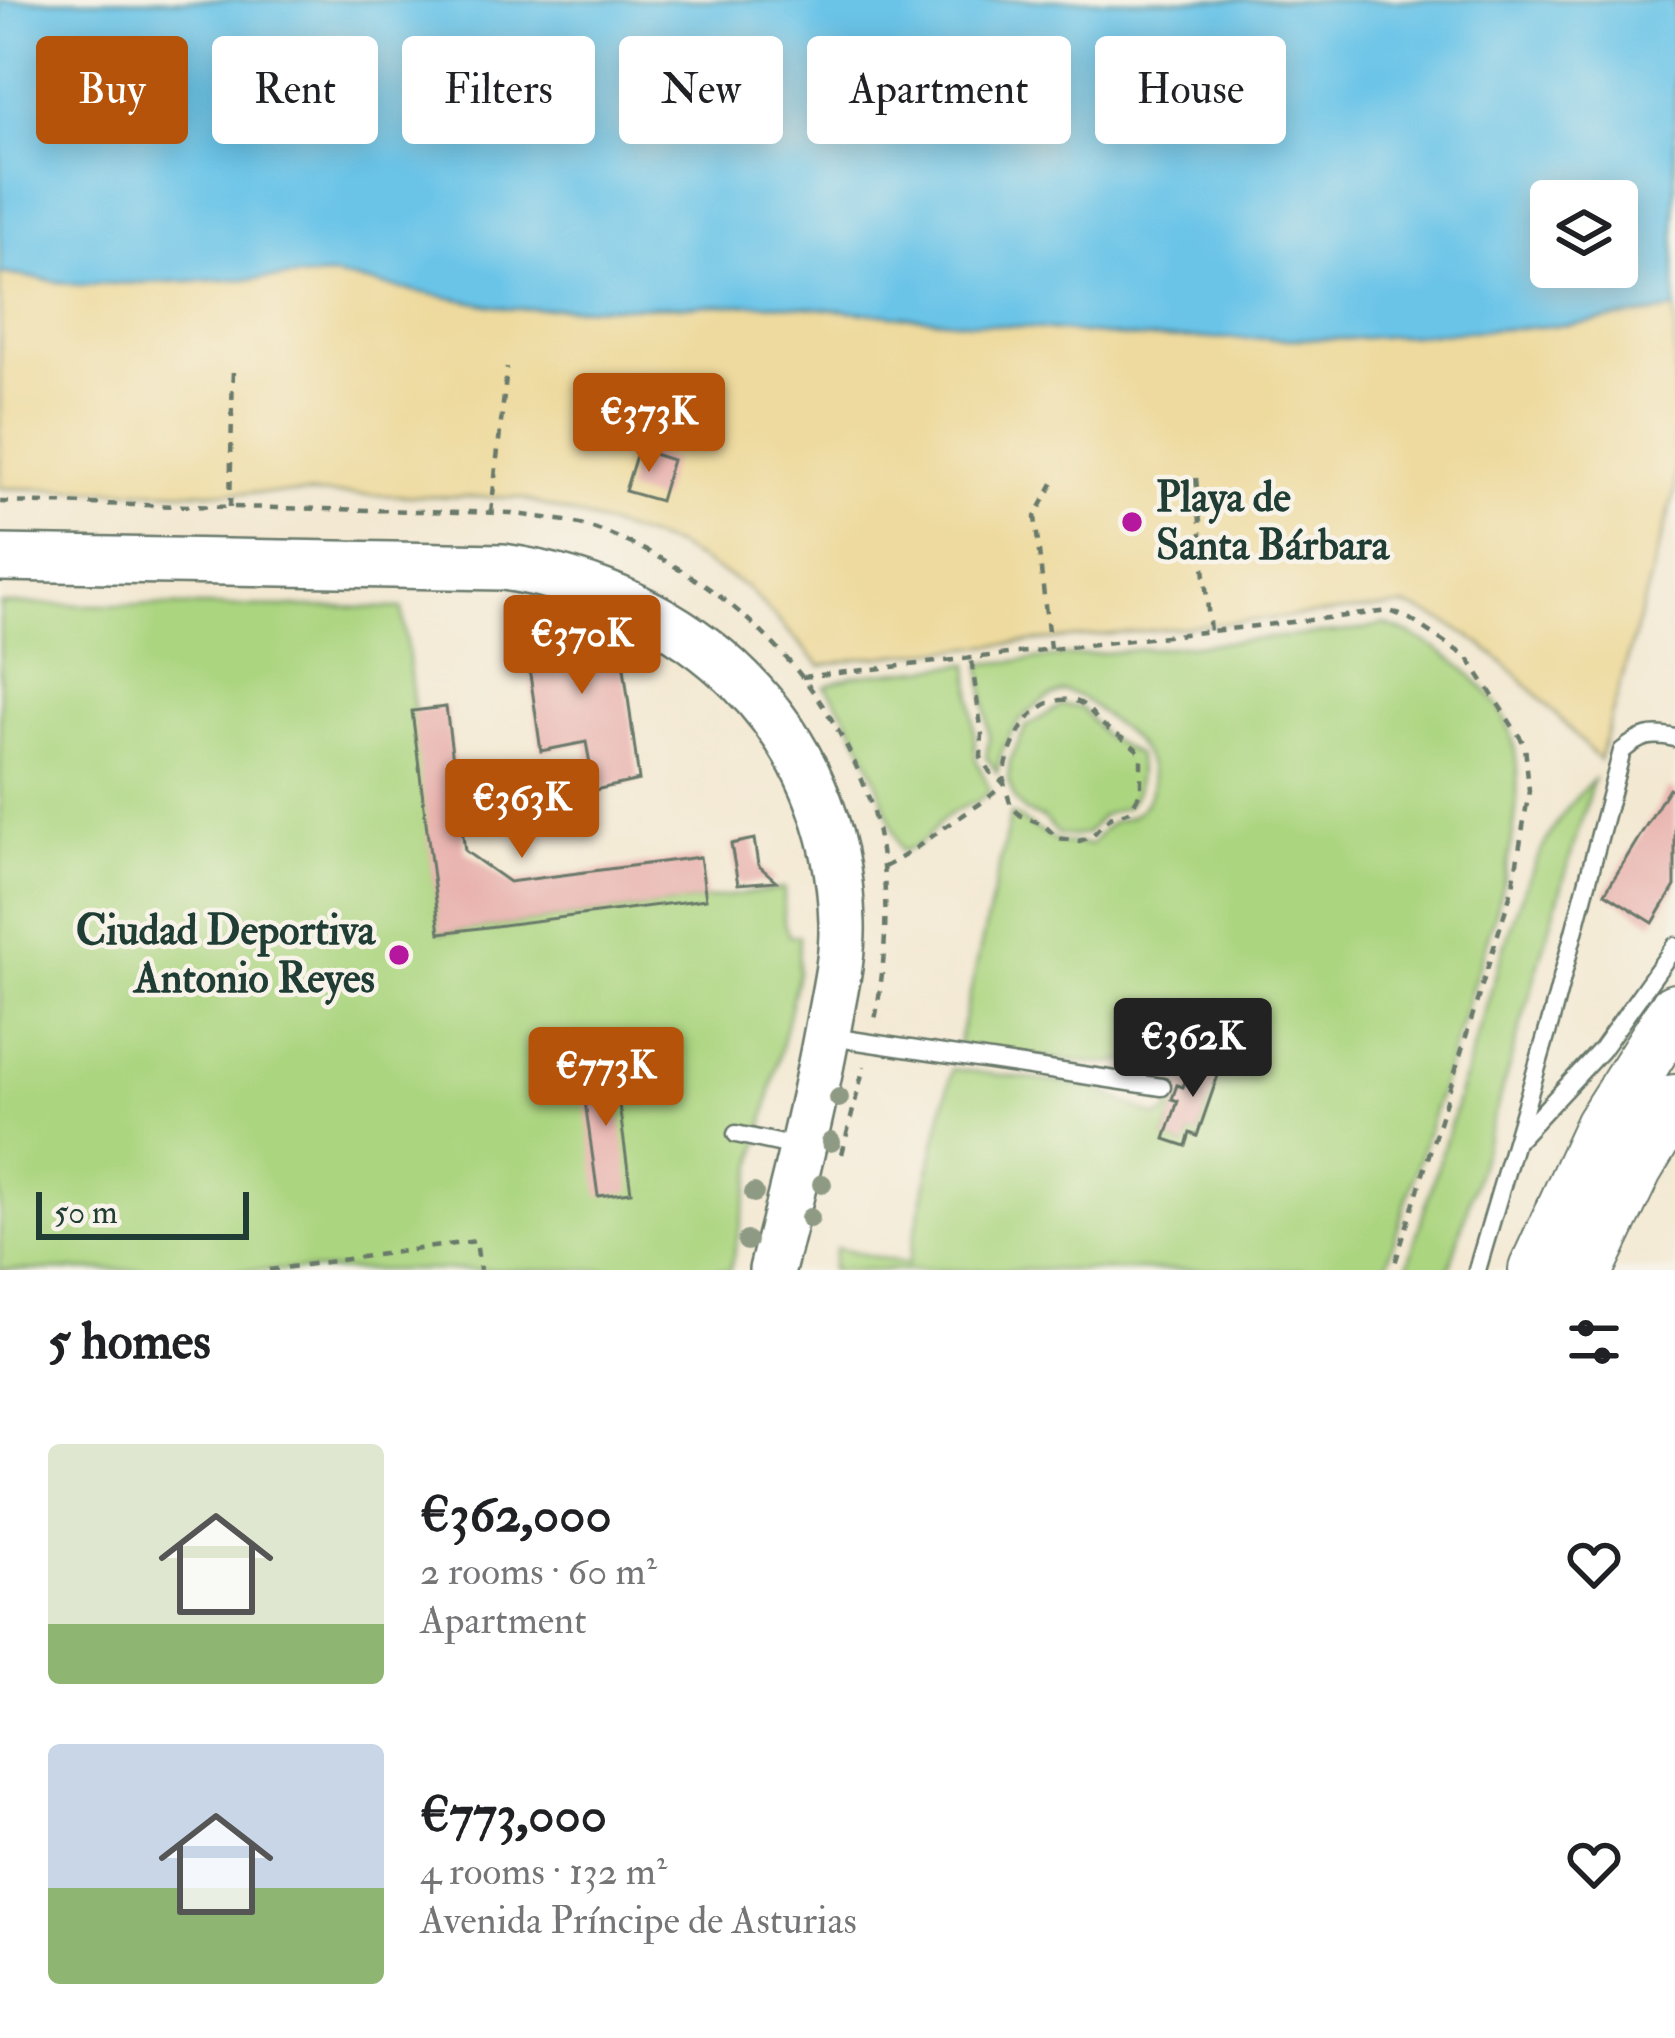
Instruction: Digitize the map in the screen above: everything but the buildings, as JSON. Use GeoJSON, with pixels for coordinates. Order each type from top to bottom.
{"type":"FeatureCollection","features":[{"type":"Feature","properties":{"kind":"highway"},"geometry":{"type":"LineString","coordinates":[[1536,1270],[1602,1126],[1675,1011]]}},
{"type":"Feature","properties":{"kind":"highway"},"geometry":{"type":"LineString","coordinates":[[1586,1270],[1635,1168],[1675,1102]]}},
{"type":"Feature","properties":{"kind":"main road"},"geometry":{"type":"LineString","coordinates":[[0,558],[503,567],[550,574],[603,590],[674,625],[707,649],[760,701],[804,772],[833,854],[842,926],[848,1040],[822,1152],[775,1269]]}},
{"type":"Feature","properties":{"kind":"lane"},"geometry":{"type":"LineString","coordinates":[[1478,1270],[1622,751],[1638,737],[1658,733],[1675,738]]}},
{"type":"Feature","properties":{"kind":"lane"},"geometry":{"type":"LineString","coordinates":[[1515,1144],[1600,1050],[1675,946]]}},
{"type":"Feature","properties":{"kind":"lane"},"geometry":{"type":"LineString","coordinates":[[848,1040],[1162,1087]]}},
{"type":"Feature","properties":{"kind":"lane"},"geometry":{"type":"LineString","coordinates":[[736,1134],[822,1152]]}},
{"type":"Feature","properties":{"kind":"path"},"geometry":{"type":"LineString","coordinates":[[230,506],[232,367]]}},
{"type":"Feature","properties":{"kind":"path"},"geometry":{"type":"LineString","coordinates":[[491,513],[507,368]]}},
{"type":"Feature","properties":{"kind":"path"},"geometry":{"type":"LineString","coordinates":[[1050,649],[1035,518],[1057,476]]}},
{"type":"Feature","properties":{"kind":"path"},"geometry":{"type":"LineString","coordinates":[[1196,478],[1210,632]]}},
{"type":"Feature","properties":{"kind":"path"},"geometry":{"type":"LineString","coordinates":[[0,502],[491,513],[591,527],[674,563],[725,598],[790,661],[840,736],[865,787],[881,868],[887,920],[884,971],[848,1040],[822,1152]]}},
{"type":"Feature","properties":{"kind":"path"},"geometry":{"type":"LineString","coordinates":[[802,677],[1390,611],[1468,658],[1525,745],[1529,791],[1513,886],[1393,1270]]}},
{"type":"Feature","properties":{"kind":"path"},"geometry":{"type":"LineString","coordinates":[[881,868],[980,808],[1004,783],[1004,763],[1022,722],[1061,699],[1080,702],[1099,722],[1130,741],[1141,754],[1141,791],[1130,811],[1110,818],[1091,837],[1079,841],[1057,838],[1043,824],[1021,815],[1011,806],[1004,783],[982,757],[971,657]]}},
{"type":"Feature","properties":{"kind":"path"},"geometry":{"type":"LineString","coordinates":[[269,1270],[476,1241],[480,1270]]}},
{"type":"Feature","properties":{"kind":"green space","name":"Ciudad Deportiva Antonio Reyes"},"geometry":{"type":"Polygon","coordinates":[[[0,604],[402,608],[441,933],[784,889],[784,923],[789,936],[799,936],[798,973],[730,1270],[0,1270],[0,604]]]}},
{"type":"Feature","properties":{"kind":"green space"},"geometry":{"type":"Polygon","coordinates":[[[1383,624],[1443,653],[1480,684],[1506,721],[1517,774],[1503,885],[1385,1270],[831,1270],[836,1248],[908,1264],[952,1069],[1092,1087],[1156,1117],[1167,1114],[1172,1099],[1178,1101],[1165,1138],[1185,1146],[1190,1133],[1197,1135],[1229,1046],[1212,1039],[1205,1058],[1150,1040],[1137,1059],[1099,1064],[958,1046],[1011,814],[1058,842],[1091,845],[1107,826],[1136,813],[1146,802],[1152,778],[1144,754],[1127,734],[1086,700],[1063,691],[1038,704],[1019,722],[997,772],[986,757],[989,737],[981,664],[1360,630],[1383,624]]]}},
{"type":"Feature","properties":{"kind":"green space"},"geometry":{"type":"Polygon","coordinates":[[[969,664],[976,759],[990,790],[949,815],[918,845],[901,851],[862,744],[825,686],[852,676],[969,664]]]}},
{"type":"Feature","properties":{"kind":"green space"},"geometry":{"type":"Polygon","coordinates":[[[1062,705],[1081,708],[1103,735],[1137,755],[1139,773],[1136,793],[1126,807],[1103,815],[1086,834],[1073,836],[1058,834],[1043,818],[1025,812],[1008,781],[1010,761],[1026,727],[1062,705]]]}},
{"type":"Feature","properties":{"kind":"green space"},"geometry":{"type":"Polygon","coordinates":[[[1593,780],[1449,1270],[1406,1270],[1521,896],[1552,832],[1593,780]]]}},
{"type":"Feature","properties":{"kind":"sand","name":"Playa de Santa Bárbara"},"geometry":{"type":"Polygon","coordinates":[[[0,273],[79,285],[334,276],[510,309],[775,304],[1137,338],[1347,339],[1568,325],[1675,310],[1675,491],[1599,760],[1534,691],[1486,649],[1433,616],[1404,606],[862,658],[821,666],[746,587],[675,546],[520,498],[0,488],[0,273]]]}},
{"type":"Feature","properties":{"kind":"water"},"geometry":{"type":"Polygon","coordinates":[[[0,0],[1675,0],[1675,310],[1568,325],[1347,339],[1137,338],[775,304],[510,309],[334,276],[79,285],[0,273],[0,0]]]}},
{"type":"Feature","properties":{"kind":"place","name":"Playa de Santa Bárbara"},"geometry":{"type":"Point","coordinates":[1132,522]}},
{"type":"Feature","properties":{"kind":"place","name":"Ciudad Deportiva Antonio Reyes"},"geometry":{"type":"Point","coordinates":[399,955]}}]}
